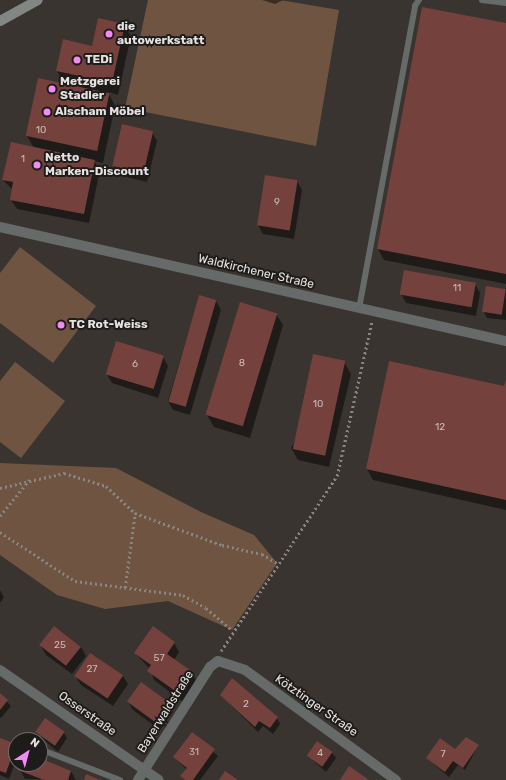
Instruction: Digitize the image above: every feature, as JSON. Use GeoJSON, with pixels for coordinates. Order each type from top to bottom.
{"type":"FeatureCollection","features":[{"type":"Feature","properties":{"kind":"main road"},"geometry":{"type":"LineString","coordinates":[[0,20],[38,0]]}},
{"type":"Feature","properties":{"kind":"street","name":"Waldkirchener Straße"},"geometry":{"type":"LineString","coordinates":[[0,227],[359,310],[506,341]]}},
{"type":"Feature","properties":{"kind":"street","name":"Bayerwaldstraße"},"geometry":{"type":"LineString","coordinates":[[138,780],[210,667],[218,661]]}},
{"type":"Feature","properties":{"kind":"street","name":"Kötztinger Straße"},"geometry":{"type":"LineString","coordinates":[[218,661],[245,670],[396,780]]}},
{"type":"Feature","properties":{"kind":"street","name":"Osserstraße"},"geometry":{"type":"LineString","coordinates":[[0,670],[160,780]]}},
{"type":"Feature","properties":{"kind":"lane"},"geometry":{"type":"LineString","coordinates":[[359,310],[415,6],[420,0]]}},
{"type":"Feature","properties":{"kind":"lane"},"geometry":{"type":"LineString","coordinates":[[482,0],[506,3]]}},
{"type":"Feature","properties":{"kind":"lane"},"geometry":{"type":"LineString","coordinates":[[48,752],[120,780]]}},
{"type":"Feature","properties":{"kind":"path"},"geometry":{"type":"LineString","coordinates":[[218,661],[232,630],[342,466],[374,313]]}},
{"type":"Feature","properties":{"kind":"path"},"geometry":{"type":"LineString","coordinates":[[0,488],[30,478],[64,473],[106,486],[135,513],[222,545],[262,554],[277,564]]}},
{"type":"Feature","properties":{"kind":"path"},"geometry":{"type":"LineString","coordinates":[[0,516],[30,478]]}},
{"type":"Feature","properties":{"kind":"path"},"geometry":{"type":"LineString","coordinates":[[125,588],[135,513]]}},
{"type":"Feature","properties":{"kind":"path"},"geometry":{"type":"LineString","coordinates":[[0,532],[75,581],[183,595],[206,608],[232,630]]}},
{"type":"Feature","properties":{"kind":"shaded area"},"geometry":{"type":"Polygon","coordinates":[[[148,0],[280,0],[339,10],[316,146],[125,108],[148,0]]]}},
{"type":"Feature","properties":{"kind":"shaded area"},"geometry":{"type":"Polygon","coordinates":[[[20,247],[96,306],[53,363],[0,323],[0,273],[20,247]]]}},
{"type":"Feature","properties":{"kind":"shaded area"},"geometry":{"type":"Polygon","coordinates":[[[15,362],[65,401],[21,458],[0,442],[0,381],[15,362]]]}},
{"type":"Feature","properties":{"kind":"shaded area"},"geometry":{"type":"Polygon","coordinates":[[[0,463],[116,468],[201,512],[254,535],[277,563],[232,630],[168,601],[105,609],[57,595],[0,555],[0,463]]]}},
{"type":"Feature","properties":{"kind":"building"},"geometry":{"type":"Polygon","coordinates":[[[422,7],[506,23],[506,274],[377,249],[422,7]]]}},
{"type":"Feature","properties":{"kind":"building"},"geometry":{"type":"Polygon","coordinates":[[[98,18],[125,24],[112,83],[56,71],[63,39],[92,46],[98,18]]]}},
{"type":"Feature","properties":{"kind":"building"},"geometry":{"type":"Polygon","coordinates":[[[38,78],[109,93],[97,151],[26,136],[38,78]]]}},
{"type":"Feature","properties":{"kind":"building"},"geometry":{"type":"Polygon","coordinates":[[[122,124],[153,131],[144,173],[112,166],[122,124]]]}},
{"type":"Feature","properties":{"kind":"building"},"geometry":{"type":"Polygon","coordinates":[[[11,142],[95,160],[84,214],[10,200],[13,182],[2,180],[11,142]]]}},
{"type":"Feature","properties":{"kind":"building"},"geometry":{"type":"Polygon","coordinates":[[[265,175],[298,180],[290,231],[257,225],[265,175]]]}},
{"type":"Feature","properties":{"kind":"building"},"geometry":{"type":"Polygon","coordinates":[[[404,270],[476,283],[472,307],[400,295],[404,270]]]}},
{"type":"Feature","properties":{"kind":"building"},"geometry":{"type":"Polygon","coordinates":[[[486,286],[506,289],[502,315],[482,312],[486,286]]]}},
{"type":"Feature","properties":{"kind":"building"},"geometry":{"type":"Polygon","coordinates":[[[199,295],[216,300],[186,407],[168,402],[199,295]]]}},
{"type":"Feature","properties":{"kind":"building"},"geometry":{"type":"Polygon","coordinates":[[[240,302],[277,313],[243,426],[206,415],[240,302]]]}},
{"type":"Feature","properties":{"kind":"building"},"geometry":{"type":"Polygon","coordinates":[[[116,341],[164,356],[154,389],[106,374],[116,341]]]}},
{"type":"Feature","properties":{"kind":"building"},"geometry":{"type":"Polygon","coordinates":[[[313,354],[345,361],[325,456],[293,449],[313,354]]]}},
{"type":"Feature","properties":{"kind":"building"},"geometry":{"type":"Polygon","coordinates":[[[389,361],[504,386],[506,379],[506,500],[366,469],[389,361]]]}},
{"type":"Feature","properties":{"kind":"building"},"geometry":{"type":"Polygon","coordinates":[[[54,626],[81,647],[66,666],[39,645],[54,626]]]}},
{"type":"Feature","properties":{"kind":"building"},"geometry":{"type":"Polygon","coordinates":[[[153,626],[175,642],[167,654],[193,672],[178,693],[147,671],[151,665],[134,653],[153,626]]]}},
{"type":"Feature","properties":{"kind":"building"},"geometry":{"type":"Polygon","coordinates":[[[90,653],[123,675],[108,699],[74,676],[90,653]]]}},
{"type":"Feature","properties":{"kind":"building"},"geometry":{"type":"Polygon","coordinates":[[[232,678],[278,717],[270,728],[259,721],[255,727],[220,695],[232,678]]]}},
{"type":"Feature","properties":{"kind":"building"},"geometry":{"type":"Polygon","coordinates":[[[141,682],[169,702],[154,721],[127,701],[141,682]]]}},
{"type":"Feature","properties":{"kind":"building"},"geometry":{"type":"Polygon","coordinates":[[[0,693],[8,700],[0,710],[0,693]]]}},
{"type":"Feature","properties":{"kind":"building"},"geometry":{"type":"Polygon","coordinates":[[[45,718],[65,732],[55,746],[48,741],[48,732],[35,732],[45,718]]]}},
{"type":"Feature","properties":{"kind":"building"},"geometry":{"type":"Polygon","coordinates":[[[192,732],[215,749],[193,780],[185,780],[180,776],[187,768],[173,757],[192,732]]]}},
{"type":"Feature","properties":{"kind":"building"},"geometry":{"type":"Polygon","coordinates":[[[466,737],[479,745],[463,768],[453,761],[445,772],[426,758],[440,738],[455,749],[466,737]]]}},
{"type":"Feature","properties":{"kind":"building"},"geometry":{"type":"Polygon","coordinates":[[[0,738],[8,741],[8,767],[6,773],[0,771],[0,738]]]}},
{"type":"Feature","properties":{"kind":"building"},"geometry":{"type":"Polygon","coordinates":[[[317,741],[333,752],[322,767],[307,756],[317,741]]]}},
{"type":"Feature","properties":{"kind":"building"},"geometry":{"type":"Polygon","coordinates":[[[48,761],[71,771],[68,780],[44,780],[23,772],[48,772],[48,761]]]}},
{"type":"Feature","properties":{"kind":"building"},"geometry":{"type":"Polygon","coordinates":[[[349,766],[369,780],[340,780],[349,766]]]}},
{"type":"Feature","properties":{"kind":"building"},"geometry":{"type":"Polygon","coordinates":[[[225,771],[238,780],[219,780],[225,771]]]}},
{"type":"Feature","properties":{"kind":"building"},"geometry":{"type":"Polygon","coordinates":[[[86,774],[100,780],[84,780],[86,774]]]}},
{"type":"Feature","properties":{"kind":"place","name":"die autowerkstatt"},"geometry":{"type":"Point","coordinates":[109,34]}},
{"type":"Feature","properties":{"kind":"place","name":"TEDi"},"geometry":{"type":"Point","coordinates":[77,60]}},
{"type":"Feature","properties":{"kind":"place","name":"Metzgerei Stadler"},"geometry":{"type":"Point","coordinates":[52,89]}},
{"type":"Feature","properties":{"kind":"place","name":"Alscham Möbel"},"geometry":{"type":"Point","coordinates":[47,112]}},
{"type":"Feature","properties":{"kind":"place","name":"Netto Marken-Discount"},"geometry":{"type":"Point","coordinates":[37,165]}},
{"type":"Feature","properties":{"kind":"place","name":"TC Rot-Weiss"},"geometry":{"type":"Point","coordinates":[61,325]}}]}
